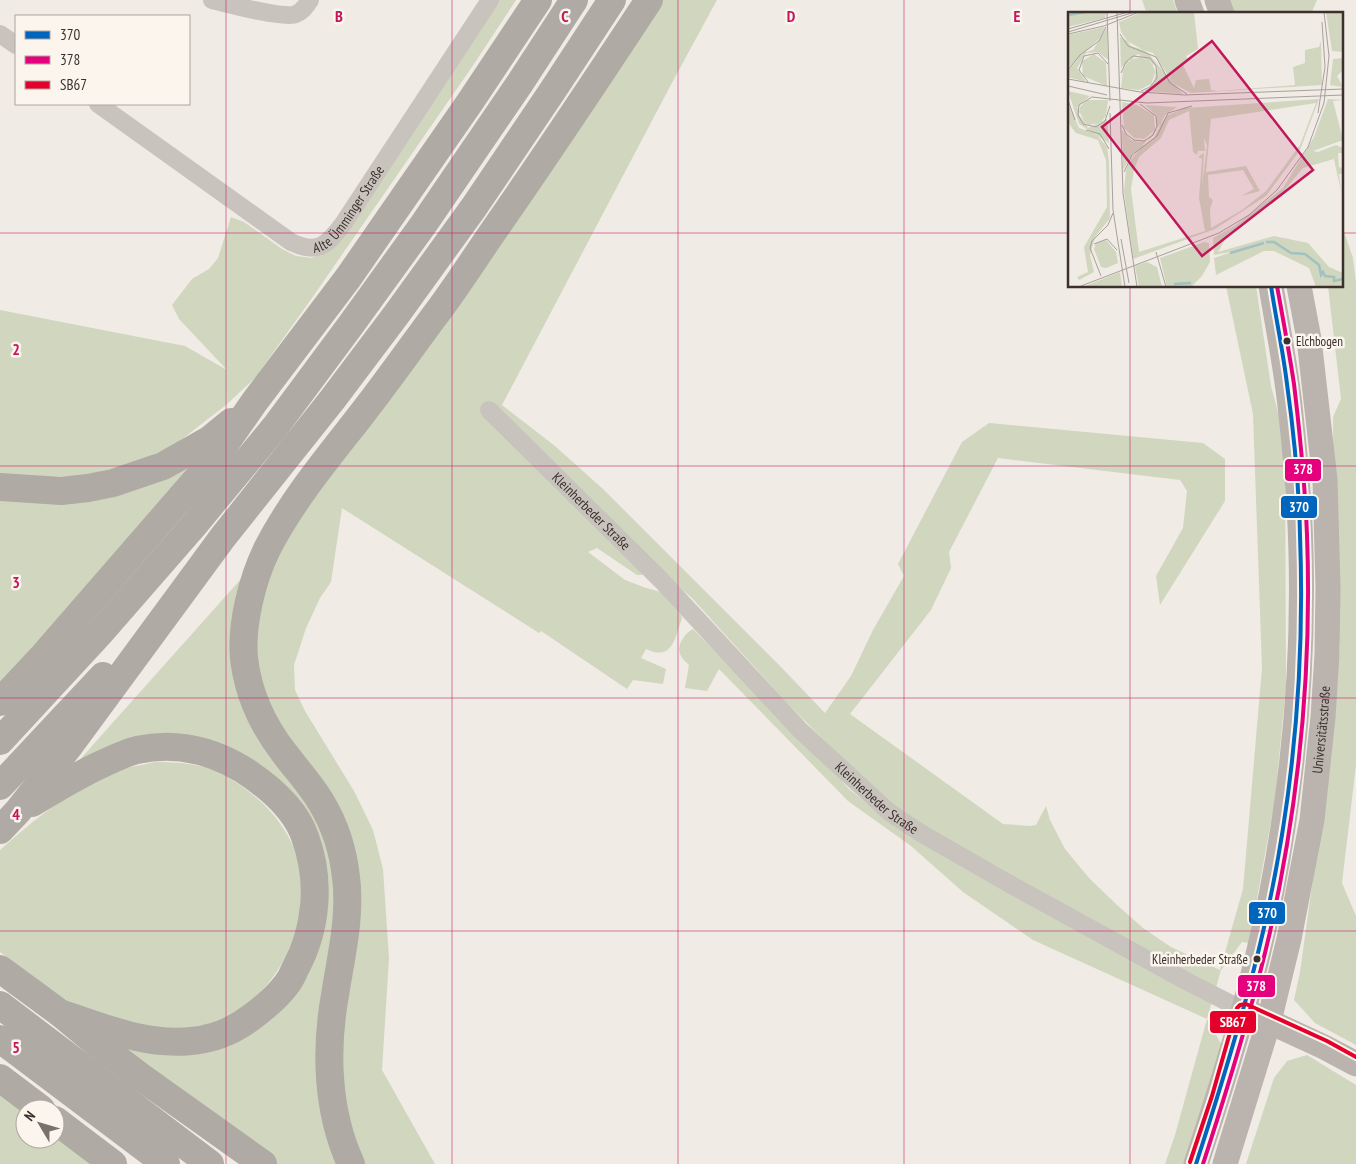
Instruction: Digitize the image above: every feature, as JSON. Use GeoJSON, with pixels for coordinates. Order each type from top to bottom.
{"type":"FeatureCollection","features":[{"type":"Feature","properties":{"kind":"highway"},"geometry":{"type":"LineString","coordinates":[[0,702],[44,655],[210,464],[365,254],[465,110],[538,0]]}},
{"type":"Feature","properties":{"kind":"highway"},"geometry":{"type":"LineString","coordinates":[[0,741],[118,612],[194,525],[275,427],[423,225],[574,0]]}},
{"type":"Feature","properties":{"kind":"highway"},"geometry":{"type":"LineString","coordinates":[[0,786],[103,676],[223,537],[332,400],[474,207],[612,0]]}},
{"type":"Feature","properties":{"kind":"highway"},"geometry":{"type":"LineString","coordinates":[[351,1164],[339,1129],[334,1106],[329,1050],[330,1025],[346,929],[347,886],[345,867],[332,824],[320,799],[271,735],[258,712],[248,681],[244,656],[244,629],[249,601],[266,552],[281,523],[310,479],[376,396],[439,311],[560,135],[649,0]]}},
{"type":"Feature","properties":{"kind":"highway"},"geometry":{"type":"LineString","coordinates":[[0,488],[62,491],[88,488],[113,483],[163,466],[209,440],[255,401]]}},
{"type":"Feature","properties":{"kind":"highway"},"geometry":{"type":"LineString","coordinates":[[9,820],[70,746],[223,537]]}},
{"type":"Feature","properties":{"kind":"highway"},"geometry":{"type":"LineString","coordinates":[[9,820],[80,775],[113,759],[135,750],[181,747],[206,752],[230,762],[257,778],[293,813],[305,836],[312,865],[315,900],[310,931],[302,957],[287,984],[267,1006],[234,1029],[192,1042],[165,1042],[137,1038],[60,1013]]}},
{"type":"Feature","properties":{"kind":"highway"},"geometry":{"type":"LineString","coordinates":[[0,969],[60,1013],[141,1077],[263,1164]]}},
{"type":"Feature","properties":{"kind":"highway"},"geometry":{"type":"LineString","coordinates":[[0,1005],[210,1164]]}},
{"type":"Feature","properties":{"kind":"highway"},"geometry":{"type":"LineString","coordinates":[[0,1039],[166,1164]]}},
{"type":"Feature","properties":{"kind":"highway"},"geometry":{"type":"LineString","coordinates":[[0,1078],[28,1099]]}},
{"type":"Feature","properties":{"kind":"highway"},"geometry":{"type":"LineString","coordinates":[[65,1128],[113,1164]]}},
{"type":"Feature","properties":{"kind":"main road"},"geometry":{"type":"LineString","coordinates":[[1187,0],[1191,12]]}},
{"type":"Feature","properties":{"kind":"main road"},"geometry":{"type":"LineString","coordinates":[[1217,0],[1221,12]]}},
{"type":"Feature","properties":{"kind":"main road","name":"Universitätsstraße"},"geometry":{"type":"LineString","coordinates":[[1196,1164],[1218,1098],[1260,943],[1279,852],[1290,773],[1298,691],[1301,627],[1301,553],[1291,413],[1271,288]]}},
{"type":"Feature","properties":{"kind":"main road","name":"Universitätsstraße"},"geometry":{"type":"LineString","coordinates":[[1225,1164],[1269,1021],[1289,939],[1312,820],[1323,717],[1327,654],[1328,587],[1324,480],[1309,340],[1299,288]]}},
{"type":"Feature","properties":{"kind":"main road","name":"Kleinherbeder Straße"},"geometry":{"type":"LineString","coordinates":[[1243,1010],[1324,1047],[1356,1064]]}},
{"type":"Feature","properties":{"kind":"street"},"geometry":{"type":"LineString","coordinates":[[212,0],[285,15],[299,13],[310,0]]}},
{"type":"Feature","properties":{"kind":"street","name":"Alte Ümminger Straße"},"geometry":{"type":"LineString","coordinates":[[99,105],[291,242],[311,248],[321,246],[332,238],[343,224],[490,0]]}},
{"type":"Feature","properties":{"kind":"street"},"geometry":{"type":"LineString","coordinates":[[0,34],[15,44]]}},
{"type":"Feature","properties":{"kind":"street","name":"Kleinherbeder Straße"},"geometry":{"type":"LineString","coordinates":[[489,410],[661,580],[800,730],[889,812],[919,832],[1006,882],[1243,1010]]}},
{"type":"Feature","properties":{"kind":"green space"},"geometry":{"type":"Polygon","coordinates":[[[499,0],[516,0],[472,67],[255,378],[226,405],[177,443],[145,459],[86,475],[25,479],[0,475],[0,310],[185,346],[227,370],[179,319],[172,305],[192,279],[209,269],[218,258],[231,217],[244,222],[282,249],[296,256],[312,258],[328,250],[414,129],[499,0]]]}},
{"type":"Feature","properties":{"kind":"green space"},"geometry":{"type":"Polygon","coordinates":[[[662,0],[717,0],[502,405],[555,446],[604,490],[825,713],[851,676],[873,630],[904,576],[898,564],[962,442],[989,423],[1203,443],[1225,459],[1225,501],[1160,605],[1156,576],[1183,528],[1187,491],[1180,480],[998,458],[949,552],[951,568],[931,610],[850,714],[1003,824],[1036,825],[1046,806],[1050,820],[1065,849],[1089,878],[1117,905],[1143,928],[1171,947],[1220,970],[1243,889],[1262,668],[1253,414],[1226,288],[1256,288],[1271,386],[1285,443],[1286,686],[1275,799],[1249,943],[1242,942],[1221,970],[1207,1019],[1033,940],[963,892],[911,846],[848,801],[719,669],[707,691],[685,688],[689,665],[679,652],[679,648],[684,637],[693,629],[848,788],[884,818],[875,791],[788,704],[691,597],[649,562],[642,575],[637,575],[597,548],[588,552],[625,580],[661,592],[682,618],[675,640],[667,650],[655,652],[646,649],[641,658],[666,669],[663,684],[633,680],[627,689],[541,631],[539,633],[342,508],[331,582],[320,598],[306,628],[294,665],[295,690],[305,711],[354,791],[373,830],[383,869],[389,958],[382,1070],[435,1164],[362,1164],[350,1129],[339,1062],[357,923],[290,741],[276,723],[257,672],[255,624],[280,547],[662,0]]]}},
{"type":"Feature","properties":{"kind":"green space"},"geometry":{"type":"Polygon","coordinates":[[[1142,0],[1173,0],[1177,12],[1146,12],[1142,0]]]}},
{"type":"Feature","properties":{"kind":"green space"},"geometry":{"type":"Polygon","coordinates":[[[1227,0],[1317,0],[1312,12],[1230,12],[1227,0]]]}},
{"type":"Feature","properties":{"kind":"green space"},"geometry":{"type":"Polygon","coordinates":[[[1344,232],[1353,258],[1356,282],[1356,765],[1342,883],[1356,916],[1356,1045],[1315,1023],[1294,1000],[1300,972],[1326,785],[1340,649],[1334,549],[1333,417],[1341,399],[1328,288],[1344,288],[1344,232]]]}},
{"type":"Feature","properties":{"kind":"green space"},"geometry":{"type":"Polygon","coordinates":[[[196,461],[58,620],[0,684],[0,496],[196,461]]]}},
{"type":"Feature","properties":{"kind":"green space"},"geometry":{"type":"Polygon","coordinates":[[[249,570],[235,633],[309,801],[337,874],[342,1164],[277,1164],[118,1045],[162,1050],[285,996],[322,876],[233,753],[75,765],[249,570]]]}},
{"type":"Feature","properties":{"kind":"green space"},"geometry":{"type":"Polygon","coordinates":[[[155,762],[183,763],[211,769],[233,780],[253,795],[271,812],[285,831],[295,851],[301,872],[300,916],[293,938],[277,971],[262,990],[244,1006],[224,1018],[195,1027],[138,1027],[90,1013],[54,992],[0,952],[0,850],[40,816],[83,787],[119,770],[155,762]]]}},
{"type":"Feature","properties":{"kind":"green space"},"geometry":{"type":"Polygon","coordinates":[[[1207,1019],[1224,1049],[1185,1164],[1165,1164],[1175,1135],[1207,1019]]]}},
{"type":"Feature","properties":{"kind":"green space"},"geometry":{"type":"Polygon","coordinates":[[[1307,1055],[1356,1085],[1356,1164],[1246,1164],[1274,1078],[1287,1061],[1307,1055]]]}},
{"type":"Feature","properties":{"kind":"green space"},"geometry":{"type":"Polygon","coordinates":[[[0,1091],[15,1102],[15,1149],[65,1149],[65,1140],[97,1164],[0,1164],[0,1091]]]}},
{"type":"Feature","properties":{"kind":"transit line","name":"370"},"geometry":{"type":"LineString","coordinates":[[1196,1164],[1232,1048],[1263,932],[1282,834],[1295,735],[1301,635],[1299,497],[1290,403],[1271,288]]}},
{"type":"Feature","properties":{"kind":"transit line","name":"378"},"geometry":{"type":"LineString","coordinates":[[1203,1164],[1239,1048],[1270,932],[1289,834],[1301,735],[1307,635],[1306,516],[1294,384],[1277,288]]}},
{"type":"Feature","properties":{"kind":"transit line","name":"SB67"},"geometry":{"type":"LineString","coordinates":[[1190,1162],[1212,1096],[1237,1008],[1240,1005],[1246,1004],[1327,1041],[1356,1057]]}},
{"type":"Feature","properties":{"kind":"place","name":"Elchbogen"},"geometry":{"type":"Point","coordinates":[1287,341]}},
{"type":"Feature","properties":{"kind":"place","name":"Kleinherbeder Straße"},"geometry":{"type":"Point","coordinates":[1257,959]}}]}
